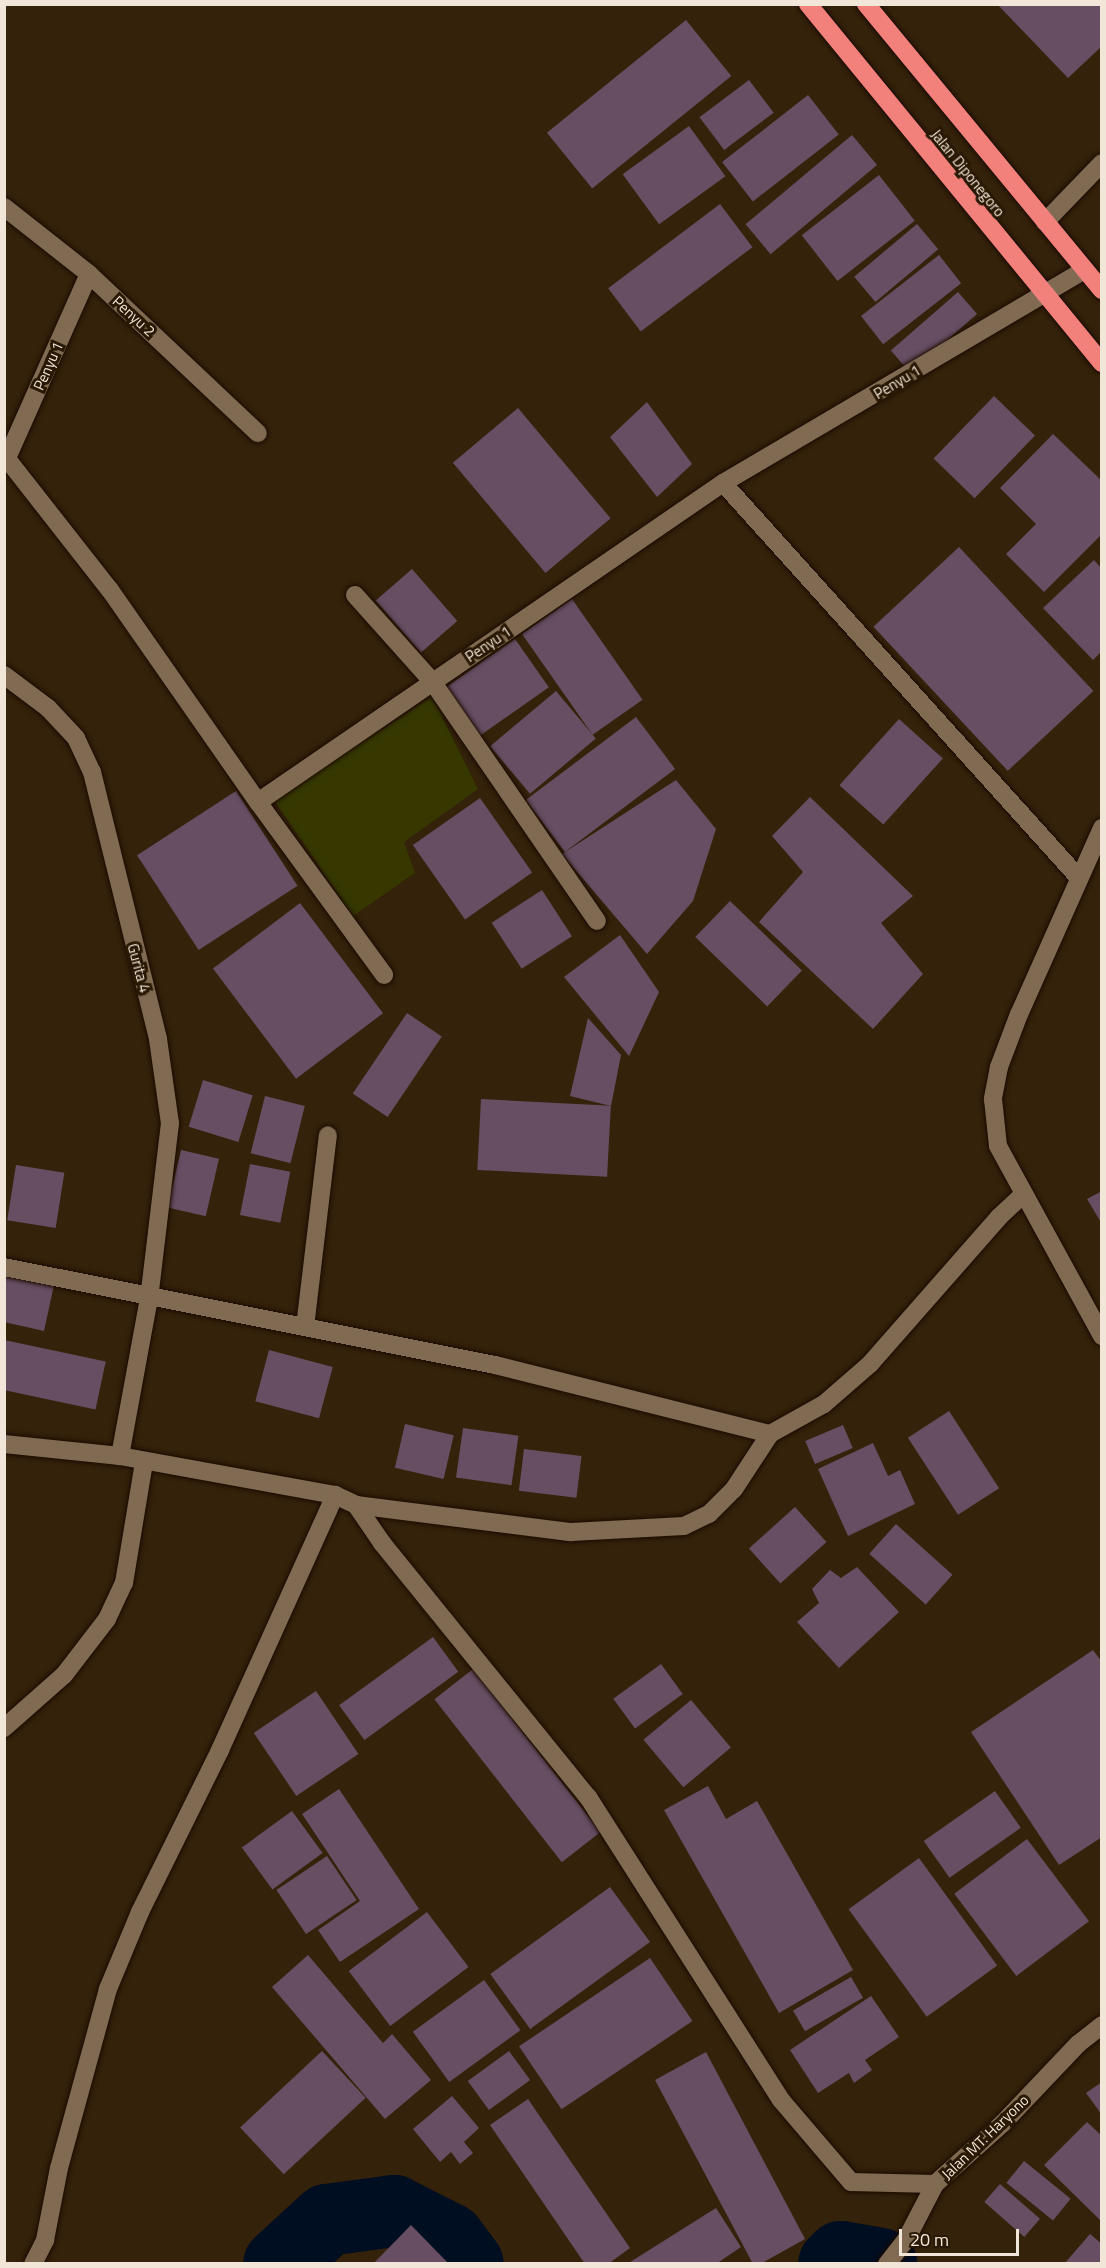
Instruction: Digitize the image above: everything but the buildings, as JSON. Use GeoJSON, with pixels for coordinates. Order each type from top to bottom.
{"type":"FeatureCollection","features":[{"type":"Feature","properties":{"kind":"highway","name":"Jalan Diponegoro"},"geometry":{"type":"LineString","coordinates":[[808,4],[1101,363]]}},
{"type":"Feature","properties":{"kind":"highway","name":"Jalan Diponegoro"},"geometry":{"type":"LineString","coordinates":[[866,4],[1101,290]]}},
{"type":"Feature","properties":{"kind":"street"},"geometry":{"type":"LineString","coordinates":[[1045,222],[1101,163]]}},
{"type":"Feature","properties":{"kind":"street","name":"Penyu 2"},"geometry":{"type":"LineString","coordinates":[[4,207],[89,274],[258,433]]}},
{"type":"Feature","properties":{"kind":"street","name":"Penyu 1"},"geometry":{"type":"LineString","coordinates":[[89,274],[6,457],[110,590],[258,802],[723,483],[1084,270]]}},
{"type":"Feature","properties":{"kind":"street"},"geometry":{"type":"LineString","coordinates":[[723,483],[1079,878]]}},
{"type":"Feature","properties":{"kind":"street"},"geometry":{"type":"LineString","coordinates":[[355,595],[432,681],[597,921]]}},
{"type":"Feature","properties":{"kind":"street","name":"Gurita 4"},"geometry":{"type":"LineString","coordinates":[[4,675],[48,708],[76,738],[92,772],[158,1039],[170,1123],[149,1298],[120,1456]]}},
{"type":"Feature","properties":{"kind":"street"},"geometry":{"type":"LineString","coordinates":[[258,802],[384,975]]}},
{"type":"Feature","properties":{"kind":"street"},"geometry":{"type":"LineString","coordinates":[[1101,828],[1019,1014],[999,1067],[993,1099],[998,1146],[1101,1336]]}},
{"type":"Feature","properties":{"kind":"street"},"geometry":{"type":"LineString","coordinates":[[305,1327],[328,1135]]}},
{"type":"Feature","properties":{"kind":"street"},"geometry":{"type":"LineString","coordinates":[[4,1444],[120,1456],[335,1495],[356,1505],[571,1532],[684,1526],[709,1514],[728,1496],[770,1434],[824,1404],[870,1364],[999,1217],[1023,1195]]}},
{"type":"Feature","properties":{"kind":"street"},"geometry":{"type":"LineString","coordinates":[[4,1267],[149,1298],[495,1365],[770,1434]]}},
{"type":"Feature","properties":{"kind":"street"},"geometry":{"type":"LineString","coordinates":[[4,1728],[64,1675],[107,1620],[124,1583],[144,1462]]}},
{"type":"Feature","properties":{"kind":"street"},"geometry":{"type":"LineString","coordinates":[[33,2264],[45,2241],[59,2168],[108,1989],[140,1912],[220,1750],[335,1495]]}},
{"type":"Feature","properties":{"kind":"street"},"geometry":{"type":"LineString","coordinates":[[356,1505],[382,1543],[588,1797],[789,2109],[851,2182],[935,2184]]}},
{"type":"Feature","properties":{"kind":"street","name":"Jalan MT. Haryono"},"geometry":{"type":"LineString","coordinates":[[887,2264],[907,2238],[935,2184],[1004,2123],[1078,2044],[1101,2025]]}},
{"type":"Feature","properties":{"kind":"shaded area"},"geometry":{"type":"Polygon","coordinates":[[[432,697],[478,789],[404,842],[415,873],[353,916],[274,800],[432,697]]]}},
{"type":"Feature","properties":{"kind":"waterway"},"geometry":{"type":"LineString","coordinates":[[279,2264],[327,2220],[394,2211],[449,2239],[468,2264]]}},
{"type":"Feature","properties":{"kind":"waterway"},"geometry":{"type":"LineString","coordinates":[[834,2264],[841,2257],[881,2264]]}}]}
